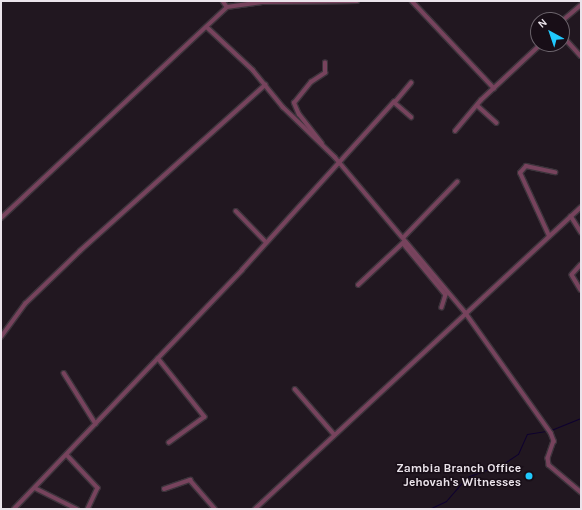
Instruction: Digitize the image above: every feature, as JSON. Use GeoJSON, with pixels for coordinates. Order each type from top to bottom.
{"type":"FeatureCollection","features":[{"type":"Feature","properties":{"kind":"street"},"geometry":{"type":"LineString","coordinates":[[1,218],[227,7],[264,2],[357,1]]}},
{"type":"Feature","properties":{"kind":"street"},"geometry":{"type":"LineString","coordinates":[[412,1],[494,88]]}},
{"type":"Feature","properties":{"kind":"street"},"geometry":{"type":"LineString","coordinates":[[225,2],[227,7]]}},
{"type":"Feature","properties":{"kind":"street"},"geometry":{"type":"LineString","coordinates":[[570,14],[581,5]]}},
{"type":"Feature","properties":{"kind":"street"},"geometry":{"type":"LineString","coordinates":[[207,27],[266,85],[339,162],[465,312],[551,433],[554,441],[548,458],[549,465],[581,492]]}},
{"type":"Feature","properties":{"kind":"street"},"geometry":{"type":"LineString","coordinates":[[570,44],[581,56]]}},
{"type":"Feature","properties":{"kind":"street"},"geometry":{"type":"LineString","coordinates":[[455,131],[494,88],[532,52]]}},
{"type":"Feature","properties":{"kind":"street"},"geometry":{"type":"LineString","coordinates":[[322,145],[298,115],[294,103],[311,82],[325,73],[325,63]]}},
{"type":"Feature","properties":{"kind":"street"},"geometry":{"type":"LineString","coordinates":[[14,509],[158,358],[411,83]]}},
{"type":"Feature","properties":{"kind":"street"},"geometry":{"type":"LineString","coordinates":[[1,337],[26,304],[80,251],[266,85]]}},
{"type":"Feature","properties":{"kind":"street"},"geometry":{"type":"LineString","coordinates":[[395,102],[411,117]]}},
{"type":"Feature","properties":{"kind":"street"},"geometry":{"type":"LineString","coordinates":[[478,106],[497,123]]}},
{"type":"Feature","properties":{"kind":"street"},"geometry":{"type":"LineString","coordinates":[[549,236],[520,173],[526,166],[556,172]]}},
{"type":"Feature","properties":{"kind":"street"},"geometry":{"type":"LineString","coordinates":[[358,285],[404,241],[457,182]]}},
{"type":"Feature","properties":{"kind":"street"},"geometry":{"type":"LineString","coordinates":[[255,509],[465,312],[581,207]]}},
{"type":"Feature","properties":{"kind":"street"},"geometry":{"type":"LineString","coordinates":[[236,211],[266,242]]}},
{"type":"Feature","properties":{"kind":"street"},"geometry":{"type":"LineString","coordinates":[[571,216],[581,232]]}},
{"type":"Feature","properties":{"kind":"street"},"geometry":{"type":"LineString","coordinates":[[404,241],[446,295],[442,307]]}},
{"type":"Feature","properties":{"kind":"street"},"geometry":{"type":"LineString","coordinates":[[581,265],[572,275],[581,290]]}},
{"type":"Feature","properties":{"kind":"street"},"geometry":{"type":"LineString","coordinates":[[158,358],[205,416],[169,443]]}},
{"type":"Feature","properties":{"kind":"street"},"geometry":{"type":"LineString","coordinates":[[64,373],[96,424]]}},
{"type":"Feature","properties":{"kind":"street"},"geometry":{"type":"LineString","coordinates":[[295,389],[334,434]]}},
{"type":"Feature","properties":{"kind":"street"},"geometry":{"type":"LineString","coordinates":[[67,455],[98,488],[88,509]]}},
{"type":"Feature","properties":{"kind":"street"},"geometry":{"type":"LineString","coordinates":[[164,489],[190,480],[215,509]]}},
{"type":"Feature","properties":{"kind":"street"},"geometry":{"type":"LineString","coordinates":[[35,488],[77,509]]}},
{"type":"Feature","properties":{"kind":"waterway"},"geometry":{"type":"LineString","coordinates":[[551,430],[581,418]]}},
{"type":"Feature","properties":{"kind":"waterway"},"geometry":{"type":"LineString","coordinates":[[429,509],[446,501],[467,477],[503,464],[518,454],[527,434],[547,431]]}},
{"type":"Feature","properties":{"kind":"place","name":"Zambia Branch Office Jehovah's Witnesses"},"geometry":{"type":"Point","coordinates":[529,476]}}]}
